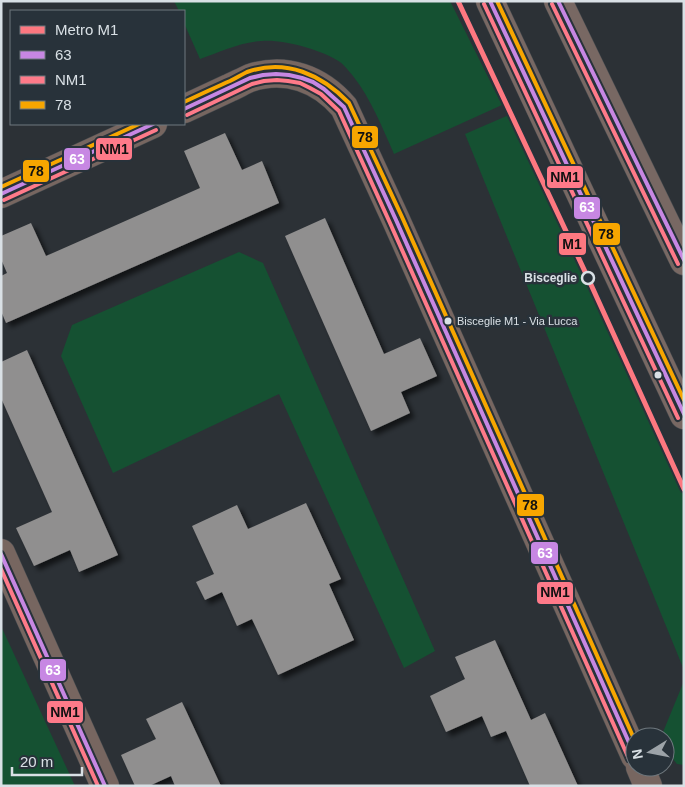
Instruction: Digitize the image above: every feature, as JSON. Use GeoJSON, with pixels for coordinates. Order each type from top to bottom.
{"type":"FeatureCollection","features":[{"type":"Feature","properties":{"kind":"main road"},"geometry":{"type":"LineString","coordinates":[[490,1],[684,415]]}},
{"type":"Feature","properties":{"kind":"main road"},"geometry":{"type":"LineString","coordinates":[[558,1],[684,260]]}},
{"type":"Feature","properties":{"kind":"main road"},"geometry":{"type":"LineString","coordinates":[[562,1],[571,26]]}},
{"type":"Feature","properties":{"kind":"street"},"geometry":{"type":"LineString","coordinates":[[185,109],[250,78],[278,73],[297,76],[313,82],[334,95],[344,107],[625,734]]}},
{"type":"Feature","properties":{"kind":"street"},"geometry":{"type":"LineString","coordinates":[[6,190],[151,125]]}},
{"type":"Feature","properties":{"kind":"street"},"geometry":{"type":"LineString","coordinates":[[1,553],[105,786]]}},
{"type":"Feature","properties":{"kind":"green space"},"geometry":{"type":"Polygon","coordinates":[[[174,1],[450,1],[502,105],[394,154],[376,113],[365,94],[353,76],[340,62],[313,50],[270,41],[246,43],[200,59],[185,25],[185,10],[178,10],[174,1]]]}},
{"type":"Feature","properties":{"kind":"green space"},"geometry":{"type":"Polygon","coordinates":[[[511,114],[684,492],[684,670],[465,134],[511,114]]]}},
{"type":"Feature","properties":{"kind":"green space"},"geometry":{"type":"Polygon","coordinates":[[[239,252],[263,263],[435,651],[404,668],[279,394],[113,473],[61,356],[72,325],[239,252]]]}},
{"type":"Feature","properties":{"kind":"green space"},"geometry":{"type":"Polygon","coordinates":[[[1,626],[75,786],[1,786],[1,626]]]}},
{"type":"Feature","properties":{"kind":"green space"},"geometry":{"type":"Polygon","coordinates":[[[684,681],[684,765],[677,764],[675,762],[675,727],[665,727],[684,681]]]}},
{"type":"Feature","properties":{"kind":"building"},"geometry":{"type":"Polygon","coordinates":[[[225,133],[242,170],[262,161],[279,203],[6,323],[1,311],[1,276],[7,273],[1,259],[1,236],[31,223],[46,256],[200,188],[184,151],[225,133]]]}},
{"type":"Feature","properties":{"kind":"building"},"geometry":{"type":"Polygon","coordinates":[[[325,218],[384,354],[420,338],[437,376],[401,392],[410,413],[371,431],[285,236],[325,218]]]}},
{"type":"Feature","properties":{"kind":"building"},"geometry":{"type":"Polygon","coordinates":[[[27,350],[118,555],[79,572],[70,550],[34,566],[16,528],[52,512],[1,398],[1,362],[27,350]]]}},
{"type":"Feature","properties":{"kind":"building"},"geometry":{"type":"Polygon","coordinates":[[[306,503],[341,579],[329,584],[354,640],[278,675],[252,619],[237,626],[222,592],[205,600],[196,582],[214,574],[192,526],[237,505],[248,529],[306,503]]]}},
{"type":"Feature","properties":{"kind":"building"},"geometry":{"type":"Polygon","coordinates":[[[495,640],[531,720],[545,713],[578,786],[530,786],[506,731],[491,737],[482,716],[446,732],[430,696],[465,679],[455,657],[495,640]]]}},
{"type":"Feature","properties":{"kind":"building"},"geometry":{"type":"Polygon","coordinates":[[[182,702],[221,786],[175,786],[171,776],[149,786],[135,786],[121,755],[156,739],[146,719],[182,702]]]}},
{"type":"Feature","properties":{"kind":"metro line","name":"M1"},"geometry":{"type":"LineString","coordinates":[[458,1],[588,278],[684,489]]}},
{"type":"Feature","properties":{"kind":"transit line","name":"63"},"geometry":{"type":"LineString","coordinates":[[490,1],[684,414]]}},
{"type":"Feature","properties":{"kind":"transit line","name":"78"},"geometry":{"type":"LineString","coordinates":[[497,1],[684,400]]}},
{"type":"Feature","properties":{"kind":"transit line","name":"63"},"geometry":{"type":"LineString","coordinates":[[558,1],[684,260]]}},
{"type":"Feature","properties":{"kind":"transit line","name":"NM1"},"geometry":{"type":"LineString","coordinates":[[484,4],[678,418]]}},
{"type":"Feature","properties":{"kind":"transit line","name":"NM1"},"geometry":{"type":"LineString","coordinates":[[552,4],[678,264]]}},
{"type":"Feature","properties":{"kind":"transit line","name":"78"},"geometry":{"type":"LineString","coordinates":[[185,102],[247,72],[261,68],[276,67],[289,68],[315,77],[327,84],[349,103],[402,217],[629,727]]}},
{"type":"Feature","properties":{"kind":"transit line","name":"63"},"geometry":{"type":"LineString","coordinates":[[185,109],[250,78],[276,74],[289,75],[313,82],[344,107],[625,734]]}},
{"type":"Feature","properties":{"kind":"transit line","name":"NM1"},"geometry":{"type":"LineString","coordinates":[[187,115],[252,84],[277,80],[300,83],[321,94],[339,111],[625,750]]}},
{"type":"Feature","properties":{"kind":"transit line","name":"78"},"geometry":{"type":"LineString","coordinates":[[1,187],[137,125]]}},
{"type":"Feature","properties":{"kind":"transit line","name":"63"},"geometry":{"type":"LineString","coordinates":[[1,194],[151,125]]}},
{"type":"Feature","properties":{"kind":"transit line","name":"NM1"},"geometry":{"type":"LineString","coordinates":[[4,200],[156,130]]}},
{"type":"Feature","properties":{"kind":"transit line","name":"63"},"geometry":{"type":"LineString","coordinates":[[1,554],[105,786]]}},
{"type":"Feature","properties":{"kind":"transit line","name":"NM1"},"geometry":{"type":"LineString","coordinates":[[1,569],[98,786]]}},
{"type":"Feature","properties":{"kind":"place","name":"Bisceglie"},"geometry":{"type":"Point","coordinates":[588,278]}},
{"type":"Feature","properties":{"kind":"place","name":"Bisceglie M1 - Via Lucca"},"geometry":{"type":"Point","coordinates":[448,321]}}]}
